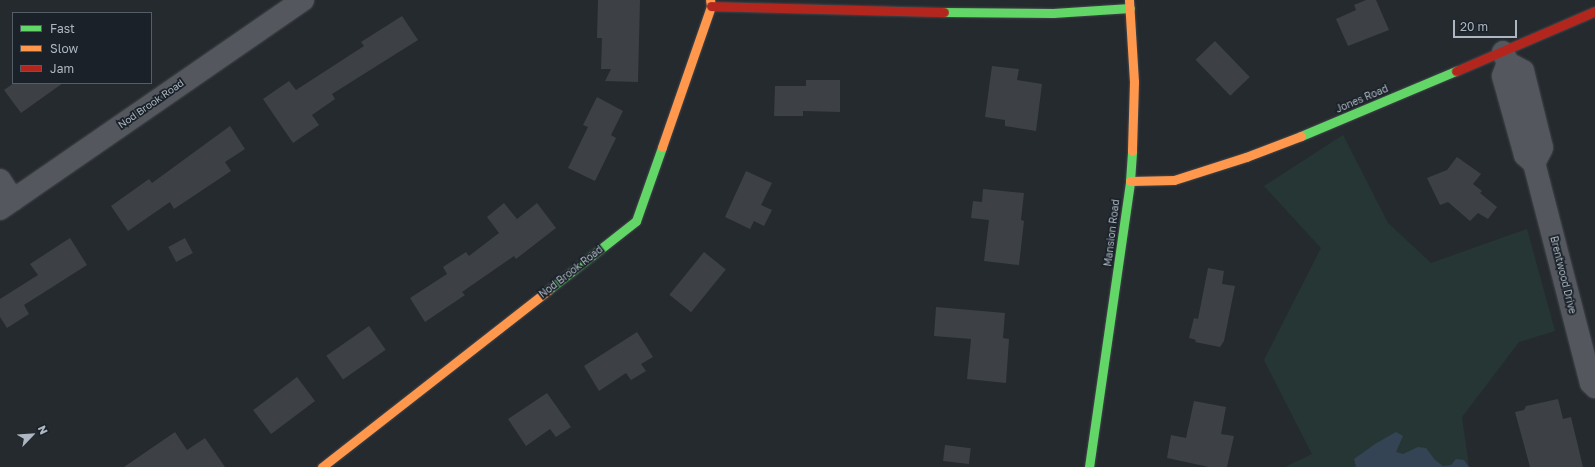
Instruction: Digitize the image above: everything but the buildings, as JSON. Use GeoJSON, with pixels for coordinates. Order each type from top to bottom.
{"type":"FeatureCollection","features":[{"type":"Feature","properties":{"kind":"street","name":"Nod Brook Road"},"geometry":{"type":"LineString","coordinates":[[6,204],[302,0]]}},
{"type":"Feature","properties":{"kind":"street","name":"Nod Brook Road"},"geometry":{"type":"LineString","coordinates":[[322,467],[636,221],[710,3]]}},
{"type":"Feature","properties":{"kind":"street"},"geometry":{"type":"LineString","coordinates":[[710,3],[889,12],[1053,13],[1130,4]]}},
{"type":"Feature","properties":{"kind":"street","name":"Mansion Road"},"geometry":{"type":"LineString","coordinates":[[1089,467],[1130,181],[1134,128],[1130,4]]}},
{"type":"Feature","properties":{"kind":"street","name":"Jones Road"},"geometry":{"type":"LineString","coordinates":[[1130,181],[1174,180],[1212,168],[1506,58],[1595,11]]}},
{"type":"Feature","properties":{"kind":"street","name":"Brentwood Drive"},"geometry":{"type":"LineString","coordinates":[[1506,58],[1523,71],[1542,148],[1534,162],[1591,383],[1595,387]]}},
{"type":"Feature","properties":{"kind":"street"},"geometry":{"type":"LineString","coordinates":[[0,180],[6,204]]}},
{"type":"Feature","properties":{"kind":"shaded area"},"geometry":{"type":"Polygon","coordinates":[[[1343,135],[1388,223],[1431,263],[1527,229],[1555,331],[1519,342],[1462,417],[1469,467],[1285,467],[1312,454],[1264,360],[1321,248],[1264,186],[1343,135]]]}},
{"type":"Feature","properties":{"kind":"water"},"geometry":{"type":"Polygon","coordinates":[[[1396,432],[1403,436],[1396,452],[1403,454],[1418,447],[1426,448],[1435,460],[1443,466],[1451,465],[1456,459],[1464,460],[1469,467],[1356,467],[1354,459],[1375,444],[1396,432]]]}},
{"type":"Feature","properties":{"kind":"traffic: fast"},"geometry":{"type":"LineString","coordinates":[[944,12],[1053,13],[1130,8]]}},
{"type":"Feature","properties":{"kind":"traffic: fast"},"geometry":{"type":"LineString","coordinates":[[1301,136],[1456,71]]}},
{"type":"Feature","properties":{"kind":"traffic: fast"},"geometry":{"type":"LineString","coordinates":[[547,291],[636,221],[662,147]]}},
{"type":"Feature","properties":{"kind":"traffic: fast"},"geometry":{"type":"LineString","coordinates":[[1089,467],[1130,181],[1132,151]]}},
{"type":"Feature","properties":{"kind":"traffic: slow"},"geometry":{"type":"LineString","coordinates":[[662,147],[711,6],[710,0]]}},
{"type":"Feature","properties":{"kind":"traffic: slow"},"geometry":{"type":"LineString","coordinates":[[1129,0],[1134,82],[1132,151]]}},
{"type":"Feature","properties":{"kind":"traffic: slow"},"geometry":{"type":"LineString","coordinates":[[1130,181],[1174,180],[1246,157],[1301,136]]}},
{"type":"Feature","properties":{"kind":"traffic: slow"},"geometry":{"type":"LineString","coordinates":[[322,467],[547,291]]}},
{"type":"Feature","properties":{"kind":"traffic: jam"},"geometry":{"type":"LineString","coordinates":[[711,6],[944,12]]}},
{"type":"Feature","properties":{"kind":"traffic: jam"},"geometry":{"type":"LineString","coordinates":[[1456,71],[1595,11]]}}]}
